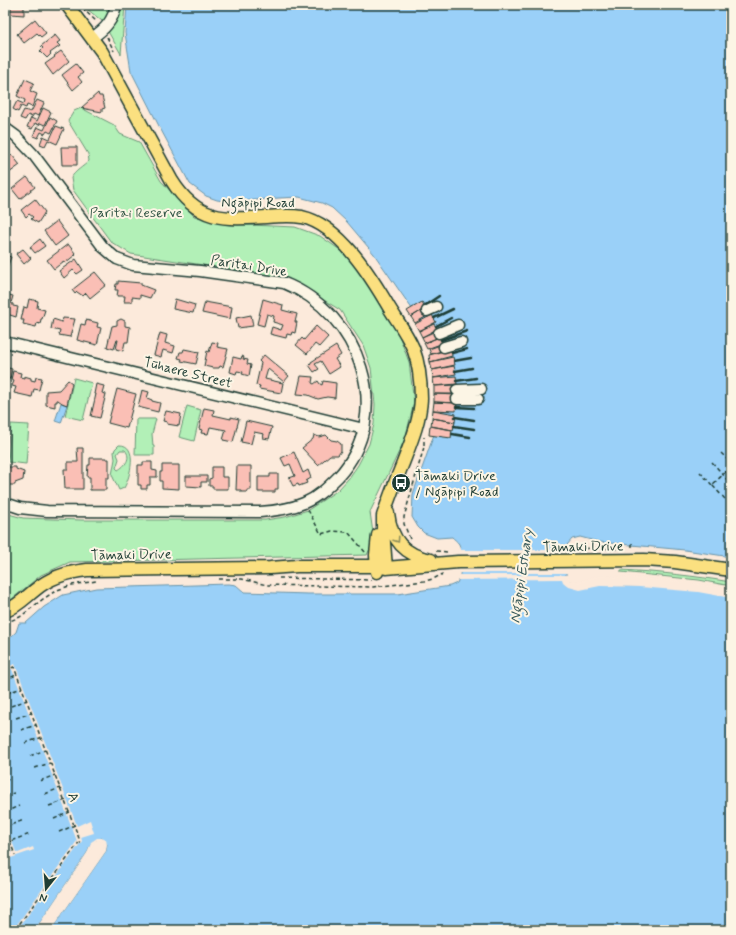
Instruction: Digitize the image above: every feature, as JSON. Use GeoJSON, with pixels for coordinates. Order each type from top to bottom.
{"type":"FeatureCollection","features":[{"type":"Feature","properties":{"kind":"main road","name":"Ngāpipi Road"},"geometry":{"type":"LineString","coordinates":[[67,5],[102,52],[172,181],[188,202],[204,212],[223,218],[243,219],[292,216],[303,217],[315,222],[325,228],[341,242],[369,273],[403,330],[413,349],[419,373],[420,408],[415,433],[388,503],[383,522],[380,569]]}},
{"type":"Feature","properties":{"kind":"main road"},"geometry":{"type":"LineString","coordinates":[[388,503],[390,526],[401,546],[416,556],[444,568]]}},
{"type":"Feature","properties":{"kind":"main road","name":"Tāmaki Drive"},"geometry":{"type":"LineString","coordinates":[[5,611],[14,607],[44,584],[61,575],[77,571],[107,569],[270,568],[297,566],[380,569],[444,568],[455,557],[571,556],[654,560],[731,570]]}},
{"type":"Feature","properties":{"kind":"street"},"geometry":{"type":"LineString","coordinates":[[92,38],[109,24],[116,5]]}},
{"type":"Feature","properties":{"kind":"street","name":"Paritai Drive"},"geometry":{"type":"LineString","coordinates":[[5,128],[16,136],[33,154],[102,247],[117,259],[133,265],[200,271],[284,283],[293,287],[327,310],[347,336],[357,354],[361,365],[367,402],[364,429],[358,447],[350,462],[328,487],[317,496],[291,508],[260,512],[47,511],[20,508],[5,503]]}},
{"type":"Feature","properties":{"kind":"street"},"geometry":{"type":"LineString","coordinates":[[439,333],[458,325]]}},
{"type":"Feature","properties":{"kind":"street","name":"Tūhaere Street"},"geometry":{"type":"LineString","coordinates":[[5,342],[364,429]]}},
{"type":"Feature","properties":{"kind":"street"},"geometry":{"type":"LineString","coordinates":[[444,347],[461,342]]}},
{"type":"Feature","properties":{"kind":"street"},"geometry":{"type":"LineString","coordinates":[[478,399],[457,394],[481,389]]}},
{"type":"Feature","properties":{"kind":"path"},"geometry":{"type":"LineString","coordinates":[[410,540],[404,524],[404,517],[424,447]]}},
{"type":"Feature","properties":{"kind":"path"},"geometry":{"type":"LineString","coordinates":[[721,453],[731,464]]}},
{"type":"Feature","properties":{"kind":"path"},"geometry":{"type":"LineString","coordinates":[[712,462],[731,484]]}},
{"type":"Feature","properties":{"kind":"path"},"geometry":{"type":"LineString","coordinates":[[712,485],[731,468]]}},
{"type":"Feature","properties":{"kind":"path"},"geometry":{"type":"LineString","coordinates":[[700,472],[725,499]]}},
{"type":"Feature","properties":{"kind":"path"},"geometry":{"type":"LineString","coordinates":[[307,509],[321,534],[332,531],[348,532],[368,556]]}},
{"type":"Feature","properties":{"kind":"path"},"geometry":{"type":"LineString","coordinates":[[632,540],[632,547]]}},
{"type":"Feature","properties":{"kind":"path"},"geometry":{"type":"LineString","coordinates":[[571,556],[590,548],[637,550]]}},
{"type":"Feature","properties":{"kind":"path"},"geometry":{"type":"LineString","coordinates":[[433,550],[455,557]]}},
{"type":"Feature","properties":{"kind":"path"},"geometry":{"type":"LineString","coordinates":[[217,579],[242,579],[267,585],[373,587],[433,579],[444,568]]}},
{"type":"Feature","properties":{"kind":"path"},"geometry":{"type":"LineString","coordinates":[[5,623],[20,617],[57,590],[72,585],[98,581]]}},
{"type":"Feature","properties":{"kind":"path","name":"A"},"geometry":{"type":"LineString","coordinates":[[5,670],[14,667],[80,841],[15,930]]}},
{"type":"Feature","properties":{"kind":"path"},"geometry":{"type":"LineString","coordinates":[[5,680],[17,674]]}},
{"type":"Feature","properties":{"kind":"path"},"geometry":{"type":"LineString","coordinates":[[6,694],[22,688]]}},
{"type":"Feature","properties":{"kind":"path"},"geometry":{"type":"LineString","coordinates":[[12,706],[27,700]]}},
{"type":"Feature","properties":{"kind":"path"},"geometry":{"type":"LineString","coordinates":[[16,718],[32,712]]}},
{"type":"Feature","properties":{"kind":"path"},"geometry":{"type":"LineString","coordinates":[[21,730],[37,724]]}},
{"type":"Feature","properties":{"kind":"path"},"geometry":{"type":"LineString","coordinates":[[25,743],[41,737]]}},
{"type":"Feature","properties":{"kind":"path"},"geometry":{"type":"LineString","coordinates":[[30,756],[46,750]]}},
{"type":"Feature","properties":{"kind":"path"},"geometry":{"type":"LineString","coordinates":[[35,768],[51,762]]}},
{"type":"Feature","properties":{"kind":"path"},"geometry":{"type":"LineString","coordinates":[[40,781],[56,775]]}},
{"type":"Feature","properties":{"kind":"path"},"geometry":{"type":"LineString","coordinates":[[5,781],[9,779]]}},
{"type":"Feature","properties":{"kind":"path"},"geometry":{"type":"LineString","coordinates":[[45,794],[61,788]]}},
{"type":"Feature","properties":{"kind":"path"},"geometry":{"type":"LineString","coordinates":[[5,796],[14,793]]}},
{"type":"Feature","properties":{"kind":"path"},"geometry":{"type":"LineString","coordinates":[[49,806],[66,800]]}},
{"type":"Feature","properties":{"kind":"path"},"geometry":{"type":"LineString","coordinates":[[5,812],[19,806]]}},
{"type":"Feature","properties":{"kind":"path"},"geometry":{"type":"LineString","coordinates":[[54,819],[70,812]]}},
{"type":"Feature","properties":{"kind":"path"},"geometry":{"type":"LineString","coordinates":[[15,855],[5,828],[24,820]]}},
{"type":"Feature","properties":{"kind":"path"},"geometry":{"type":"LineString","coordinates":[[59,832],[75,825]]}},
{"type":"Feature","properties":{"kind":"path"},"geometry":{"type":"LineString","coordinates":[[5,843],[30,834]]}},
{"type":"Feature","properties":{"kind":"green space"},"geometry":{"type":"Polygon","coordinates":[[[82,5],[125,5],[121,54],[102,21],[82,5]]]}},
{"type":"Feature","properties":{"kind":"green space","name":"Paritai Reserve"},"geometry":{"type":"Polygon","coordinates":[[[81,108],[114,125],[120,134],[139,142],[161,181],[194,216],[228,224],[295,227],[320,236],[346,254],[367,282],[397,330],[409,362],[414,403],[405,439],[370,512],[374,540],[367,555],[70,562],[41,575],[12,599],[5,602],[5,513],[23,518],[82,520],[265,520],[285,517],[308,510],[338,490],[358,465],[369,444],[374,424],[375,404],[371,368],[363,345],[340,310],[288,278],[131,254],[111,242],[73,190],[71,178],[89,161],[88,154],[68,121],[74,111],[81,108]]]}},
{"type":"Feature","properties":{"kind":"green space"},"geometry":{"type":"Polygon","coordinates":[[[74,378],[92,383],[83,420],[65,416],[74,378]]]}},
{"type":"Feature","properties":{"kind":"green space"},"geometry":{"type":"Polygon","coordinates":[[[187,406],[201,410],[194,441],[179,437],[187,406]]]}},
{"type":"Feature","properties":{"kind":"green space"},"geometry":{"type":"Polygon","coordinates":[[[136,419],[156,419],[152,434],[154,455],[135,455],[136,419]]]}},
{"type":"Feature","properties":{"kind":"green space"},"geometry":{"type":"Polygon","coordinates":[[[11,424],[29,425],[26,464],[8,462],[11,424]]]}},
{"type":"Feature","properties":{"kind":"green space"},"geometry":{"type":"Polygon","coordinates":[[[119,445],[125,446],[129,450],[131,456],[129,477],[124,488],[119,490],[112,475],[115,449],[119,445]],[[120,450],[117,454],[119,459],[116,468],[118,470],[127,462],[128,456],[125,450],[120,450]]]}},
{"type":"Feature","properties":{"kind":"green space"},"geometry":{"type":"Polygon","coordinates":[[[621,570],[676,574],[731,582],[731,586],[699,580],[621,572],[621,570]]]}},
{"type":"Feature","properties":{"kind":"water","name":"Ngāpipi Estuary"},"geometry":{"type":"Polygon","coordinates":[[[127,5],[731,5],[731,557],[685,550],[599,542],[580,537],[572,539],[567,545],[566,580],[579,584],[731,590],[731,930],[51,930],[106,851],[107,844],[102,838],[95,840],[89,847],[87,853],[35,930],[5,930],[5,642],[16,632],[19,623],[26,623],[44,607],[63,595],[96,588],[229,584],[236,585],[244,592],[398,594],[450,586],[457,583],[461,569],[461,553],[459,544],[452,537],[437,538],[424,533],[412,517],[413,494],[438,423],[439,407],[436,362],[427,336],[417,316],[374,254],[347,222],[332,208],[322,203],[299,197],[231,202],[217,200],[206,196],[190,184],[131,71],[125,33],[127,5]]]}},
{"type":"Feature","properties":{"kind":"water"},"geometry":{"type":"Polygon","coordinates":[[[61,403],[67,405],[61,423],[55,421],[61,403]]]}},
{"type":"Feature","properties":{"kind":"pier"},"geometry":{"type":"Polygon","coordinates":[[[458,550],[568,550],[568,573],[459,573],[458,550]]]}},
{"type":"Feature","properties":{"kind":"pier"},"geometry":{"type":"Polygon","coordinates":[[[458,575],[568,575],[569,580],[579,582],[597,576],[679,581],[731,589],[731,598],[698,592],[639,587],[600,586],[580,590],[569,587],[563,582],[562,579],[458,580],[458,575]]]}},
{"type":"Feature","properties":{"kind":"pier"},"geometry":{"type":"Polygon","coordinates":[[[15,664],[77,826],[90,820],[94,833],[81,837],[82,841],[17,930],[13,930],[77,841],[12,669],[5,671],[5,668],[15,664]]]}},
{"type":"Feature","properties":{"kind":"pier"},"geometry":{"type":"Polygon","coordinates":[[[5,823],[16,852],[18,853],[33,847],[34,850],[5,860],[5,858],[12,854],[5,833],[5,823]]]}},
{"type":"Feature","properties":{"kind":"pier"},"geometry":{"type":"Polygon","coordinates":[[[97,838],[106,840],[106,851],[51,930],[49,930],[104,850],[105,844],[103,841],[97,840],[93,843],[89,854],[38,930],[35,930],[87,853],[91,842],[97,838]]]}},
{"type":"Feature","properties":{"kind":"building"},"geometry":{"type":"Polygon","coordinates":[[[11,5],[24,5],[24,15],[11,14],[11,5]]]}},
{"type":"Feature","properties":{"kind":"building"},"geometry":{"type":"Polygon","coordinates":[[[35,19],[46,33],[41,37],[37,33],[24,43],[17,34],[35,19]]]}},
{"type":"Feature","properties":{"kind":"building"},"geometry":{"type":"Polygon","coordinates":[[[55,35],[60,41],[57,43],[60,46],[50,53],[51,54],[47,58],[40,51],[43,48],[41,46],[55,35]]]}},
{"type":"Feature","properties":{"kind":"building"},"geometry":{"type":"Polygon","coordinates":[[[61,51],[69,61],[53,75],[45,64],[61,51]]]}},
{"type":"Feature","properties":{"kind":"building"},"geometry":{"type":"Polygon","coordinates":[[[76,64],[83,73],[78,77],[82,82],[73,90],[62,75],[76,64]]]}},
{"type":"Feature","properties":{"kind":"building"},"geometry":{"type":"Polygon","coordinates":[[[25,79],[34,83],[30,91],[37,94],[32,107],[27,105],[26,108],[21,106],[18,112],[13,109],[17,101],[24,104],[25,100],[17,96],[25,79]]]}},
{"type":"Feature","properties":{"kind":"building"},"geometry":{"type":"Polygon","coordinates":[[[98,93],[99,96],[102,96],[105,108],[102,109],[102,112],[81,108],[98,93]]]}},
{"type":"Feature","properties":{"kind":"building"},"geometry":{"type":"Polygon","coordinates":[[[37,100],[44,103],[38,116],[34,114],[32,117],[28,115],[25,120],[20,118],[24,110],[31,112],[37,100]]]}},
{"type":"Feature","properties":{"kind":"building"},"geometry":{"type":"Polygon","coordinates":[[[43,108],[51,112],[45,125],[35,123],[32,129],[27,127],[31,118],[37,121],[43,108]]]}},
{"type":"Feature","properties":{"kind":"building"},"geometry":{"type":"Polygon","coordinates":[[[50,117],[57,121],[51,133],[47,131],[45,134],[41,132],[38,138],[33,136],[37,127],[44,130],[50,117]]]}},
{"type":"Feature","properties":{"kind":"building"},"geometry":{"type":"Polygon","coordinates":[[[56,126],[64,129],[57,144],[48,140],[45,146],[40,144],[43,136],[50,139],[56,126]]]}},
{"type":"Feature","properties":{"kind":"building"},"geometry":{"type":"Polygon","coordinates":[[[61,147],[77,147],[77,165],[62,165],[61,147]]]}},
{"type":"Feature","properties":{"kind":"building"},"geometry":{"type":"Polygon","coordinates":[[[12,155],[20,165],[5,176],[5,160],[12,155]]]}},
{"type":"Feature","properties":{"kind":"building"},"geometry":{"type":"Polygon","coordinates":[[[27,177],[35,187],[20,199],[12,189],[27,177]]]}},
{"type":"Feature","properties":{"kind":"building"},"geometry":{"type":"Polygon","coordinates":[[[35,199],[45,212],[38,223],[31,219],[33,217],[29,214],[26,217],[21,210],[35,199]]]}},
{"type":"Feature","properties":{"kind":"building"},"geometry":{"type":"Polygon","coordinates":[[[57,221],[68,236],[55,246],[44,231],[57,221]]]}},
{"type":"Feature","properties":{"kind":"building"},"geometry":{"type":"Polygon","coordinates":[[[40,239],[45,246],[35,253],[30,247],[40,239]]]}},
{"type":"Feature","properties":{"kind":"building"},"geometry":{"type":"Polygon","coordinates":[[[68,244],[75,255],[54,269],[47,260],[68,244]]]}},
{"type":"Feature","properties":{"kind":"building"},"geometry":{"type":"Polygon","coordinates":[[[23,249],[31,258],[24,264],[16,254],[23,249]]]}},
{"type":"Feature","properties":{"kind":"building"},"geometry":{"type":"Polygon","coordinates":[[[5,255],[11,257],[5,273],[5,255]]]}},
{"type":"Feature","properties":{"kind":"building"},"geometry":{"type":"Polygon","coordinates":[[[76,259],[83,270],[77,274],[73,270],[64,278],[59,271],[76,259]]]}},
{"type":"Feature","properties":{"kind":"building"},"geometry":{"type":"Polygon","coordinates":[[[95,272],[106,285],[90,298],[86,293],[83,296],[77,292],[75,294],[72,290],[95,272]]]}},
{"type":"Feature","properties":{"kind":"building"},"geometry":{"type":"Polygon","coordinates":[[[118,281],[141,283],[141,285],[154,290],[150,298],[140,295],[140,298],[132,297],[132,302],[124,302],[125,296],[117,296],[118,290],[115,290],[118,281]]]}},
{"type":"Feature","properties":{"kind":"building"},"geometry":{"type":"Polygon","coordinates":[[[5,294],[13,296],[11,303],[13,306],[18,307],[16,317],[7,314],[5,311],[5,294]]]}},
{"type":"Feature","properties":{"kind":"building"},"geometry":{"type":"Polygon","coordinates":[[[29,299],[38,301],[37,308],[45,310],[40,324],[37,323],[36,327],[23,324],[24,320],[21,320],[24,307],[27,308],[29,299]]]}},
{"type":"Feature","properties":{"kind":"building"},"geometry":{"type":"Polygon","coordinates":[[[175,299],[195,305],[193,313],[173,309],[175,299]]]}},
{"type":"Feature","properties":{"kind":"building"},"geometry":{"type":"Polygon","coordinates":[[[263,299],[283,305],[282,310],[297,314],[295,333],[292,332],[291,335],[287,334],[286,338],[270,334],[272,327],[281,330],[283,325],[273,322],[274,316],[267,314],[264,326],[257,324],[263,299]]]}},
{"type":"Feature","properties":{"kind":"building"},"geometry":{"type":"Polygon","coordinates":[[[205,302],[232,307],[230,319],[202,313],[205,302]]]}},
{"type":"Feature","properties":{"kind":"building"},"geometry":{"type":"Polygon","coordinates":[[[422,302],[426,308],[411,317],[407,311],[422,302]]]}},
{"type":"Feature","properties":{"kind":"building"},"geometry":{"type":"Polygon","coordinates":[[[426,308],[429,315],[415,323],[411,317],[426,308]]]}},
{"type":"Feature","properties":{"kind":"building"},"geometry":{"type":"Polygon","coordinates":[[[251,315],[253,326],[238,328],[236,318],[251,315]]]}},
{"type":"Feature","properties":{"kind":"building"},"geometry":{"type":"Polygon","coordinates":[[[432,315],[436,322],[419,331],[415,324],[432,315]]]}},
{"type":"Feature","properties":{"kind":"building"},"geometry":{"type":"Polygon","coordinates":[[[63,318],[75,319],[70,337],[59,335],[60,331],[51,329],[53,319],[62,322],[63,318]]]}},
{"type":"Feature","properties":{"kind":"building"},"geometry":{"type":"Polygon","coordinates":[[[121,319],[125,321],[125,326],[130,327],[128,342],[125,342],[123,351],[116,349],[118,340],[114,349],[107,347],[112,326],[117,325],[117,321],[121,319]]]}},
{"type":"Feature","properties":{"kind":"building"},"geometry":{"type":"Polygon","coordinates":[[[86,320],[98,323],[97,327],[101,328],[97,345],[77,340],[81,324],[85,325],[86,320]]]}},
{"type":"Feature","properties":{"kind":"building"},"geometry":{"type":"Polygon","coordinates":[[[434,324],[437,329],[422,337],[419,331],[434,324]]]}},
{"type":"Feature","properties":{"kind":"building"},"geometry":{"type":"Polygon","coordinates":[[[316,326],[328,337],[319,347],[315,344],[307,354],[296,345],[302,338],[304,340],[316,326]]]}},
{"type":"Feature","properties":{"kind":"building"},"geometry":{"type":"Polygon","coordinates":[[[438,330],[441,336],[425,343],[422,337],[438,330]]]}},
{"type":"Feature","properties":{"kind":"building"},"geometry":{"type":"Polygon","coordinates":[[[160,333],[167,335],[165,343],[175,346],[173,353],[163,350],[161,357],[154,355],[160,333]]]}},
{"type":"Feature","properties":{"kind":"building"},"geometry":{"type":"Polygon","coordinates":[[[440,337],[443,343],[427,349],[424,343],[440,337]]]}},
{"type":"Feature","properties":{"kind":"building"},"geometry":{"type":"Polygon","coordinates":[[[212,342],[218,343],[217,347],[228,349],[223,367],[220,366],[219,368],[213,368],[204,366],[207,351],[209,352],[212,342]]]}},
{"type":"Feature","properties":{"kind":"building"},"geometry":{"type":"Polygon","coordinates":[[[443,344],[445,350],[431,354],[429,349],[443,344]]]}},
{"type":"Feature","properties":{"kind":"building"},"geometry":{"type":"Polygon","coordinates":[[[336,346],[341,355],[335,359],[340,367],[329,374],[321,361],[315,364],[319,369],[314,372],[309,365],[311,362],[336,346]]]}},
{"type":"Feature","properties":{"kind":"building"},"geometry":{"type":"Polygon","coordinates":[[[184,349],[199,352],[196,364],[181,361],[182,359],[178,358],[180,352],[183,352],[184,349]]]}},
{"type":"Feature","properties":{"kind":"building"},"geometry":{"type":"Polygon","coordinates":[[[451,349],[452,356],[430,362],[429,355],[451,349]]]}},
{"type":"Feature","properties":{"kind":"building"},"geometry":{"type":"Polygon","coordinates":[[[264,355],[289,376],[284,382],[268,369],[265,379],[283,383],[281,393],[259,389],[260,386],[256,385],[261,363],[259,361],[264,355]]]}},
{"type":"Feature","properties":{"kind":"building"},"geometry":{"type":"Polygon","coordinates":[[[242,356],[244,357],[243,359],[248,360],[247,364],[251,365],[249,376],[242,374],[243,372],[237,371],[236,374],[230,372],[233,357],[241,359],[242,356]]]}},
{"type":"Feature","properties":{"kind":"building"},"geometry":{"type":"Polygon","coordinates":[[[453,357],[455,365],[432,370],[430,362],[453,357]]]}},
{"type":"Feature","properties":{"kind":"building"},"geometry":{"type":"Polygon","coordinates":[[[454,366],[456,374],[433,378],[432,370],[454,366]]]}},
{"type":"Feature","properties":{"kind":"building"},"geometry":{"type":"Polygon","coordinates":[[[5,367],[12,369],[10,379],[5,378],[5,367]]]}},
{"type":"Feature","properties":{"kind":"building"},"geometry":{"type":"Polygon","coordinates":[[[13,371],[21,373],[20,377],[24,378],[24,376],[35,381],[36,377],[42,378],[39,390],[34,389],[32,397],[14,393],[16,387],[12,386],[14,381],[11,380],[13,371]]]}},
{"type":"Feature","properties":{"kind":"building"},"geometry":{"type":"Polygon","coordinates":[[[301,376],[313,377],[312,383],[314,384],[318,381],[322,385],[323,381],[336,383],[335,398],[327,397],[318,399],[308,395],[297,394],[301,376]]]}},
{"type":"Feature","properties":{"kind":"building"},"geometry":{"type":"Polygon","coordinates":[[[456,376],[457,384],[434,386],[433,378],[456,376]]]}},
{"type":"Feature","properties":{"kind":"building"},"geometry":{"type":"Polygon","coordinates":[[[68,380],[72,383],[67,405],[57,400],[57,402],[55,402],[55,407],[46,405],[46,391],[59,390],[68,380]]]}},
{"type":"Feature","properties":{"kind":"building"},"geometry":{"type":"Polygon","coordinates":[[[96,384],[104,386],[102,393],[106,394],[100,418],[91,416],[96,394],[94,394],[96,384]]]}},
{"type":"Feature","properties":{"kind":"building"},"geometry":{"type":"Polygon","coordinates":[[[457,385],[457,394],[434,394],[434,386],[457,385]]]}},
{"type":"Feature","properties":{"kind":"building"},"geometry":{"type":"Polygon","coordinates":[[[117,389],[136,394],[127,428],[108,423],[117,389]]]}},
{"type":"Feature","properties":{"kind":"building"},"geometry":{"type":"Polygon","coordinates":[[[142,390],[149,392],[147,398],[160,403],[158,412],[138,407],[142,390]]]}},
{"type":"Feature","properties":{"kind":"building"},"geometry":{"type":"Polygon","coordinates":[[[434,394],[457,395],[457,403],[434,402],[434,394]]]}},
{"type":"Feature","properties":{"kind":"building"},"geometry":{"type":"Polygon","coordinates":[[[434,402],[457,403],[456,411],[433,410],[434,402]]]}},
{"type":"Feature","properties":{"kind":"building"},"geometry":{"type":"Polygon","coordinates":[[[204,408],[214,410],[213,415],[231,419],[231,417],[239,419],[233,442],[223,440],[226,430],[210,427],[208,434],[201,433],[202,430],[199,429],[204,408]]]}},
{"type":"Feature","properties":{"kind":"building"},"geometry":{"type":"Polygon","coordinates":[[[433,410],[456,414],[455,422],[432,418],[433,410]]]}},
{"type":"Feature","properties":{"kind":"building"},"geometry":{"type":"Polygon","coordinates":[[[166,411],[181,414],[179,426],[167,424],[167,422],[163,421],[166,411]]]}},
{"type":"Feature","properties":{"kind":"building"},"geometry":{"type":"Polygon","coordinates":[[[432,418],[455,422],[453,430],[431,426],[432,418]]]}},
{"type":"Feature","properties":{"kind":"building"},"geometry":{"type":"Polygon","coordinates":[[[246,421],[272,427],[269,439],[263,438],[264,434],[254,432],[251,444],[241,442],[246,421]]]}},
{"type":"Feature","properties":{"kind":"building"},"geometry":{"type":"Polygon","coordinates":[[[430,426],[452,430],[451,438],[429,435],[430,426]]]}},
{"type":"Feature","properties":{"kind":"building"},"geometry":{"type":"Polygon","coordinates":[[[314,435],[319,437],[326,435],[331,440],[337,441],[341,444],[341,451],[338,455],[330,455],[318,465],[302,448],[313,439],[314,435]]]}},
{"type":"Feature","properties":{"kind":"building"},"geometry":{"type":"Polygon","coordinates":[[[5,436],[8,436],[7,460],[5,460],[5,436]]]}},
{"type":"Feature","properties":{"kind":"building"},"geometry":{"type":"Polygon","coordinates":[[[77,448],[83,448],[83,489],[65,489],[64,469],[68,469],[68,462],[78,462],[77,448]]]}},
{"type":"Feature","properties":{"kind":"building"},"geometry":{"type":"Polygon","coordinates":[[[294,452],[303,473],[308,470],[311,478],[306,481],[307,483],[299,486],[298,484],[293,486],[289,478],[295,476],[290,464],[285,466],[281,458],[294,452]]]}},
{"type":"Feature","properties":{"kind":"building"},"geometry":{"type":"Polygon","coordinates":[[[90,458],[109,459],[109,478],[106,478],[106,490],[90,490],[90,477],[87,477],[90,458]]]}},
{"type":"Feature","properties":{"kind":"building"},"geometry":{"type":"Polygon","coordinates":[[[143,462],[152,462],[152,470],[157,471],[157,477],[150,477],[150,485],[147,485],[147,489],[141,489],[141,485],[138,485],[138,465],[143,465],[143,462]]]}},
{"type":"Feature","properties":{"kind":"building"},"geometry":{"type":"Polygon","coordinates":[[[162,465],[179,465],[179,489],[162,488],[160,472],[162,472],[162,465]]]}},
{"type":"Feature","properties":{"kind":"building"},"geometry":{"type":"Polygon","coordinates":[[[237,466],[251,466],[251,490],[247,490],[247,492],[236,490],[237,466]]]}},
{"type":"Feature","properties":{"kind":"building"},"geometry":{"type":"Polygon","coordinates":[[[5,467],[16,467],[16,469],[24,472],[23,480],[15,483],[15,485],[5,485],[5,467]]]}},
{"type":"Feature","properties":{"kind":"building"},"geometry":{"type":"Polygon","coordinates":[[[212,467],[222,467],[222,477],[228,477],[228,489],[213,489],[213,486],[209,486],[209,479],[212,478],[212,467]]]}},
{"type":"Feature","properties":{"kind":"building"},"geometry":{"type":"Polygon","coordinates":[[[270,474],[278,474],[278,489],[275,489],[275,492],[258,492],[258,477],[270,477],[270,474]]]}},
{"type":"Feature","properties":{"kind":"building"},"geometry":{"type":"Polygon","coordinates":[[[186,476],[207,476],[207,482],[201,482],[201,487],[186,486],[186,476]]]}},
{"type":"Feature","properties":{"kind":"railway"},"geometry":{"type":"LineString","coordinates":[[424,306],[439,296]]}},
{"type":"Feature","properties":{"kind":"railway"},"geometry":{"type":"LineString","coordinates":[[434,318],[453,309]]}},
{"type":"Feature","properties":{"kind":"railway"},"geometry":{"type":"LineString","coordinates":[[436,326],[451,318]]}},
{"type":"Feature","properties":{"kind":"railway"},"geometry":{"type":"LineString","coordinates":[[441,340],[467,331]]}},
{"type":"Feature","properties":{"kind":"railway"},"geometry":{"type":"LineString","coordinates":[[452,353],[467,349]]}},
{"type":"Feature","properties":{"kind":"railway"},"geometry":{"type":"LineString","coordinates":[[454,361],[471,358]]}},
{"type":"Feature","properties":{"kind":"railway"},"geometry":{"type":"LineString","coordinates":[[455,371],[472,368]]}},
{"type":"Feature","properties":{"kind":"railway"},"geometry":{"type":"LineString","coordinates":[[456,381],[476,378]]}},
{"type":"Feature","properties":{"kind":"railway"},"geometry":{"type":"LineString","coordinates":[[456,407],[474,408]]}},
{"type":"Feature","properties":{"kind":"railway"},"geometry":{"type":"LineString","coordinates":[[455,417],[474,420]]}},
{"type":"Feature","properties":{"kind":"railway"},"geometry":{"type":"LineString","coordinates":[[454,426],[474,429]]}},
{"type":"Feature","properties":{"kind":"railway"},"geometry":{"type":"LineString","coordinates":[[452,434],[470,437]]}},
{"type":"Feature","properties":{"kind":"place","name":"Tāmaki Drive / Ngāpipi Road"},"geometry":{"type":"Point","coordinates":[401,483]}}]}
